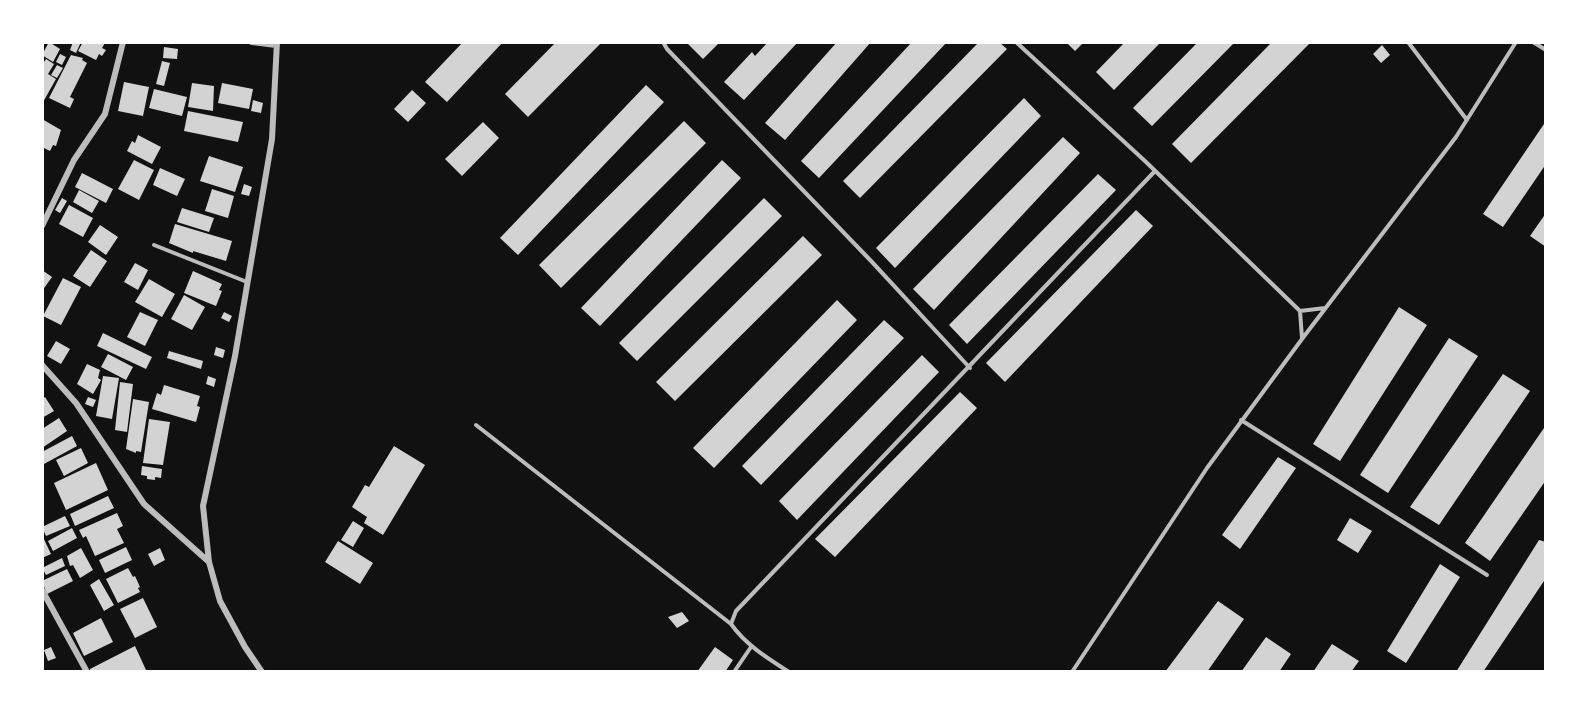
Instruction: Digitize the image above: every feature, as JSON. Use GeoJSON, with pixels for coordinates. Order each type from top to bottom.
{"type":"FeatureCollection","features":[{"type":"Feature","properties":{"kind":"street"},"geometry":{"type":"LineString","coordinates":[[42,225],[74,160],[105,114],[123,42]]}},
{"type":"Feature","properties":{"kind":"street"},"geometry":{"type":"LineString","coordinates":[[252,42],[276,44],[272,139],[235,356],[203,506],[209,562],[220,601],[244,647],[262,672]]}},
{"type":"Feature","properties":{"kind":"street"},"geometry":{"type":"LineString","coordinates":[[42,365],[76,404],[144,504],[209,562]]}},
{"type":"Feature","properties":{"kind":"street"},"geometry":{"type":"LineString","coordinates":[[42,590],[87,672]]}},
{"type":"Feature","properties":{"kind":"lane"},"geometry":{"type":"LineString","coordinates":[[663,42],[667,49],[872,262],[970,368]]}},
{"type":"Feature","properties":{"kind":"lane"},"geometry":{"type":"LineString","coordinates":[[1016,42],[1155,171],[1300,311],[1302,339]]}},
{"type":"Feature","properties":{"kind":"lane"},"geometry":{"type":"LineString","coordinates":[[1408,42],[1467,120]]}},
{"type":"Feature","properties":{"kind":"lane"},"geometry":{"type":"LineString","coordinates":[[1072,672],[1207,468],[1467,120],[1516,42]]}},
{"type":"Feature","properties":{"kind":"lane"},"geometry":{"type":"LineString","coordinates":[[1533,42],[1546,50]]}},
{"type":"Feature","properties":{"kind":"lane"},"geometry":{"type":"LineString","coordinates":[[730,624],[736,610],[970,368],[1155,171]]}},
{"type":"Feature","properties":{"kind":"lane"},"geometry":{"type":"LineString","coordinates":[[154,245],[247,282]]}},
{"type":"Feature","properties":{"kind":"lane"},"geometry":{"type":"LineString","coordinates":[[1300,311],[1325,308]]}},
{"type":"Feature","properties":{"kind":"lane"},"geometry":{"type":"LineString","coordinates":[[1241,420],[1486,576]]}},
{"type":"Feature","properties":{"kind":"lane"},"geometry":{"type":"LineString","coordinates":[[476,424],[730,624],[751,647],[789,672]]}},
{"type":"Feature","properties":{"kind":"lane"},"geometry":{"type":"LineString","coordinates":[[734,672],[751,647]]}},
{"type":"Feature","properties":{"kind":"building"},"geometry":{"type":"Polygon","coordinates":[[[49,42],[60,49],[53,62],[42,55],[49,42]]]}},
{"type":"Feature","properties":{"kind":"building"},"geometry":{"type":"Polygon","coordinates":[[[73,42],[81,42],[76,53],[70,50],[73,42]]]}},
{"type":"Feature","properties":{"kind":"building"},"geometry":{"type":"Polygon","coordinates":[[[83,42],[104,42],[102,48],[106,50],[102,56],[99,54],[96,60],[78,51],[83,42]]]}},
{"type":"Feature","properties":{"kind":"building"},"geometry":{"type":"Polygon","coordinates":[[[463,42],[503,42],[447,102],[425,82],[463,42]]]}},
{"type":"Feature","properties":{"kind":"building"},"geometry":{"type":"Polygon","coordinates":[[[556,42],[602,42],[528,117],[505,94],[556,42]]]}},
{"type":"Feature","properties":{"kind":"building"},"geometry":{"type":"Polygon","coordinates":[[[686,42],[720,42],[703,59],[686,42]]]}},
{"type":"Feature","properties":{"kind":"building"},"geometry":{"type":"Polygon","coordinates":[[[768,42],[798,42],[744,100],[724,82],[752,52],[755,56],[768,42]]]}},
{"type":"Feature","properties":{"kind":"building"},"geometry":{"type":"Polygon","coordinates":[[[837,42],[871,42],[785,140],[765,123],[837,42]]]}},
{"type":"Feature","properties":{"kind":"building"},"geometry":{"type":"Polygon","coordinates":[[[912,42],[947,42],[819,178],[801,161],[912,42]]]}},
{"type":"Feature","properties":{"kind":"building"},"geometry":{"type":"Polygon","coordinates":[[[979,42],[999,42],[1007,49],[860,198],[843,181],[979,42]]]}},
{"type":"Feature","properties":{"kind":"building"},"geometry":{"type":"Polygon","coordinates":[[[1066,42],[1084,42],[1075,51],[1066,42]]]}},
{"type":"Feature","properties":{"kind":"building"},"geometry":{"type":"Polygon","coordinates":[[[1125,42],[1161,42],[1114,90],[1096,72],[1125,42]]]}},
{"type":"Feature","properties":{"kind":"building"},"geometry":{"type":"Polygon","coordinates":[[[1198,42],[1235,42],[1152,126],[1133,108],[1198,42]]]}},
{"type":"Feature","properties":{"kind":"building"},"geometry":{"type":"Polygon","coordinates":[[[1272,42],[1311,42],[1191,163],[1172,144],[1272,42]]]}},
{"type":"Feature","properties":{"kind":"building"},"geometry":{"type":"Polygon","coordinates":[[[1382,45],[1390,55],[1381,63],[1373,54],[1382,45]]]}},
{"type":"Feature","properties":{"kind":"building"},"geometry":{"type":"Polygon","coordinates":[[[164,47],[178,49],[177,59],[163,58],[164,47]]]}},
{"type":"Feature","properties":{"kind":"building"},"geometry":{"type":"Polygon","coordinates":[[[60,54],[66,57],[62,65],[56,62],[60,54]]]}},
{"type":"Feature","properties":{"kind":"building"},"geometry":{"type":"Polygon","coordinates":[[[71,55],[83,58],[82,60],[87,63],[70,97],[74,99],[70,108],[49,98],[71,55]]]}},
{"type":"Feature","properties":{"kind":"building"},"geometry":{"type":"Polygon","coordinates":[[[46,59],[54,64],[48,74],[56,79],[42,104],[42,65],[46,59]]]}},
{"type":"Feature","properties":{"kind":"building"},"geometry":{"type":"Polygon","coordinates":[[[162,61],[170,63],[164,86],[156,84],[162,61]]]}},
{"type":"Feature","properties":{"kind":"building"},"geometry":{"type":"Polygon","coordinates":[[[57,65],[63,68],[57,78],[51,75],[57,65]]]}},
{"type":"Feature","properties":{"kind":"building"},"geometry":{"type":"Polygon","coordinates":[[[124,82],[149,87],[143,116],[118,111],[124,82]]]}},
{"type":"Feature","properties":{"kind":"building"},"geometry":{"type":"Polygon","coordinates":[[[192,83],[214,86],[213,111],[188,107],[192,83]]]}},
{"type":"Feature","properties":{"kind":"building"},"geometry":{"type":"Polygon","coordinates":[[[222,83],[253,89],[249,109],[218,103],[222,83]]]}},
{"type":"Feature","properties":{"kind":"building"},"geometry":{"type":"Polygon","coordinates":[[[646,85],[664,102],[518,255],[500,238],[646,85]]]}},
{"type":"Feature","properties":{"kind":"building"},"geometry":{"type":"Polygon","coordinates":[[[154,89],[187,97],[182,116],[149,108],[154,89]]]}},
{"type":"Feature","properties":{"kind":"building"},"geometry":{"type":"Polygon","coordinates":[[[412,90],[426,103],[408,122],[394,109],[412,90]]]}},
{"type":"Feature","properties":{"kind":"building"},"geometry":{"type":"Polygon","coordinates":[[[1024,98],[1041,116],[895,268],[876,248],[1024,98]]]}},
{"type":"Feature","properties":{"kind":"building"},"geometry":{"type":"Polygon","coordinates":[[[253,100],[263,103],[261,113],[251,111],[253,100]]]}},
{"type":"Feature","properties":{"kind":"building"},"geometry":{"type":"Polygon","coordinates":[[[188,111],[243,122],[238,142],[184,131],[188,111]]]}},
{"type":"Feature","properties":{"kind":"building"},"geometry":{"type":"Polygon","coordinates":[[[42,119],[61,130],[56,146],[53,145],[50,151],[42,147],[42,119]]]}},
{"type":"Feature","properties":{"kind":"building"},"geometry":{"type":"Polygon","coordinates":[[[684,121],[706,143],[561,288],[539,265],[684,121]]]}},
{"type":"Feature","properties":{"kind":"building"},"geometry":{"type":"Polygon","coordinates":[[[1546,121],[1546,164],[1503,227],[1483,214],[1546,121]]]}},
{"type":"Feature","properties":{"kind":"building"},"geometry":{"type":"Polygon","coordinates":[[[483,122],[499,138],[462,176],[445,159],[483,122]]]}},
{"type":"Feature","properties":{"kind":"building"},"geometry":{"type":"Polygon","coordinates":[[[138,135],[161,147],[152,164],[127,151],[132,141],[135,143],[138,135]]]}},
{"type":"Feature","properties":{"kind":"building"},"geometry":{"type":"Polygon","coordinates":[[[1063,137],[1080,153],[934,310],[913,289],[1063,137]]]}},
{"type":"Feature","properties":{"kind":"building"},"geometry":{"type":"Polygon","coordinates":[[[209,156],[243,167],[235,192],[200,181],[209,156]]]}},
{"type":"Feature","properties":{"kind":"building"},"geometry":{"type":"Polygon","coordinates":[[[134,160],[154,170],[139,200],[118,189],[134,160]]]}},
{"type":"Feature","properties":{"kind":"building"},"geometry":{"type":"Polygon","coordinates":[[[722,160],[741,178],[600,326],[581,308],[722,160]]]}},
{"type":"Feature","properties":{"kind":"building"},"geometry":{"type":"Polygon","coordinates":[[[160,168],[185,179],[177,196],[153,185],[160,168]]]}},
{"type":"Feature","properties":{"kind":"building"},"geometry":{"type":"Polygon","coordinates":[[[82,173],[113,189],[106,203],[75,187],[82,173]]]}},
{"type":"Feature","properties":{"kind":"building"},"geometry":{"type":"Polygon","coordinates":[[[1098,174],[1116,190],[967,344],[949,325],[1098,174]]]}},
{"type":"Feature","properties":{"kind":"building"},"geometry":{"type":"Polygon","coordinates":[[[244,184],[252,187],[249,196],[241,194],[244,184]]]}},
{"type":"Feature","properties":{"kind":"building"},"geometry":{"type":"Polygon","coordinates":[[[212,189],[234,196],[228,218],[205,211],[212,189]]]}},
{"type":"Feature","properties":{"kind":"building"},"geometry":{"type":"Polygon","coordinates":[[[79,190],[99,201],[92,213],[73,202],[79,190]]]}},
{"type":"Feature","properties":{"kind":"building"},"geometry":{"type":"Polygon","coordinates":[[[62,198],[67,201],[60,213],[55,210],[62,198]]]}},
{"type":"Feature","properties":{"kind":"building"},"geometry":{"type":"Polygon","coordinates":[[[764,198],[782,216],[637,361],[619,343],[764,198]]]}},
{"type":"Feature","properties":{"kind":"building"},"geometry":{"type":"Polygon","coordinates":[[[69,205],[93,218],[83,237],[59,224],[69,205]]]}},
{"type":"Feature","properties":{"kind":"building"},"geometry":{"type":"Polygon","coordinates":[[[182,208],[214,218],[209,232],[177,222],[182,208]]]}},
{"type":"Feature","properties":{"kind":"building"},"geometry":{"type":"Polygon","coordinates":[[[1136,210],[1153,226],[1005,382],[986,363],[1136,210]]]}},
{"type":"Feature","properties":{"kind":"building"},"geometry":{"type":"Polygon","coordinates":[[[1546,213],[1546,247],[1530,236],[1546,213]]]}},
{"type":"Feature","properties":{"kind":"building"},"geometry":{"type":"Polygon","coordinates":[[[175,224],[232,241],[226,261],[193,251],[193,253],[169,243],[175,224]]]}},
{"type":"Feature","properties":{"kind":"building"},"geometry":{"type":"Polygon","coordinates":[[[100,225],[118,237],[106,255],[88,242],[100,225]]]}},
{"type":"Feature","properties":{"kind":"building"},"geometry":{"type":"Polygon","coordinates":[[[803,236],[822,255],[675,401],[656,382],[803,236]]]}},
{"type":"Feature","properties":{"kind":"building"},"geometry":{"type":"Polygon","coordinates":[[[91,250],[107,261],[90,287],[73,276],[91,250]]]}},
{"type":"Feature","properties":{"kind":"building"},"geometry":{"type":"Polygon","coordinates":[[[135,263],[148,270],[138,290],[124,282],[135,263]]]}},
{"type":"Feature","properties":{"kind":"building"},"geometry":{"type":"Polygon","coordinates":[[[42,270],[52,277],[42,291],[42,270]]]}},
{"type":"Feature","properties":{"kind":"building"},"geometry":{"type":"Polygon","coordinates":[[[193,271],[222,284],[219,290],[222,291],[216,306],[184,293],[193,271]]]}},
{"type":"Feature","properties":{"kind":"building"},"geometry":{"type":"Polygon","coordinates":[[[63,278],[81,287],[61,325],[43,316],[63,278]]]}},
{"type":"Feature","properties":{"kind":"building"},"geometry":{"type":"Polygon","coordinates":[[[149,279],[175,294],[162,317],[135,302],[149,279]]]}},
{"type":"Feature","properties":{"kind":"building"},"geometry":{"type":"Polygon","coordinates":[[[184,295],[205,307],[192,330],[171,319],[184,295]]]}},
{"type":"Feature","properties":{"kind":"building"},"geometry":{"type":"Polygon","coordinates":[[[837,300],[857,320],[714,468],[693,448],[837,300]]]}},
{"type":"Feature","properties":{"kind":"building"},"geometry":{"type":"Polygon","coordinates":[[[1399,307],[1427,325],[1340,461],[1313,444],[1399,307]]]}},
{"type":"Feature","properties":{"kind":"building"},"geometry":{"type":"Polygon","coordinates":[[[140,312],[158,320],[145,346],[127,337],[140,312]]]}},
{"type":"Feature","properties":{"kind":"building"},"geometry":{"type":"Polygon","coordinates":[[[224,312],[232,316],[229,322],[221,318],[224,312]]]}},
{"type":"Feature","properties":{"kind":"building"},"geometry":{"type":"Polygon","coordinates":[[[884,320],[904,338],[761,485],[742,466],[884,320]]]}},
{"type":"Feature","properties":{"kind":"building"},"geometry":{"type":"Polygon","coordinates":[[[103,333],[152,357],[146,369],[97,346],[103,333]]]}},
{"type":"Feature","properties":{"kind":"building"},"geometry":{"type":"Polygon","coordinates":[[[1449,338],[1478,356],[1388,493],[1360,475],[1449,338]]]}},
{"type":"Feature","properties":{"kind":"building"},"geometry":{"type":"Polygon","coordinates":[[[56,341],[70,349],[61,364],[47,356],[56,341]]]}},
{"type":"Feature","properties":{"kind":"building"},"geometry":{"type":"Polygon","coordinates":[[[216,347],[225,350],[223,358],[214,355],[216,347]]]}},
{"type":"Feature","properties":{"kind":"building"},"geometry":{"type":"Polygon","coordinates":[[[169,351],[203,361],[201,369],[167,358],[169,351]]]}},
{"type":"Feature","properties":{"kind":"building"},"geometry":{"type":"Polygon","coordinates":[[[108,354],[133,367],[126,380],[101,367],[108,354]]]}},
{"type":"Feature","properties":{"kind":"building"},"geometry":{"type":"Polygon","coordinates":[[[922,355],[939,372],[797,520],[779,501],[922,355]]]}},
{"type":"Feature","properties":{"kind":"building"},"geometry":{"type":"Polygon","coordinates":[[[87,364],[100,370],[98,378],[101,380],[93,394],[77,384],[87,364]]]}},
{"type":"Feature","properties":{"kind":"building"},"geometry":{"type":"Polygon","coordinates":[[[1503,374],[1530,391],[1439,525],[1410,507],[1503,374]]]}},
{"type":"Feature","properties":{"kind":"building"},"geometry":{"type":"Polygon","coordinates":[[[103,376],[119,378],[112,419],[96,416],[103,376]]]}},
{"type":"Feature","properties":{"kind":"building"},"geometry":{"type":"Polygon","coordinates":[[[208,376],[216,379],[214,387],[206,384],[208,376]]]}},
{"type":"Feature","properties":{"kind":"building"},"geometry":{"type":"Polygon","coordinates":[[[120,382],[133,384],[127,432],[115,430],[120,382]]]}},
{"type":"Feature","properties":{"kind":"building"},"geometry":{"type":"Polygon","coordinates":[[[164,385],[200,396],[196,422],[152,409],[157,393],[161,395],[164,385]]]}},
{"type":"Feature","properties":{"kind":"building"},"geometry":{"type":"Polygon","coordinates":[[[960,392],[977,408],[835,557],[815,539],[960,392]]]}},
{"type":"Feature","properties":{"kind":"building"},"geometry":{"type":"Polygon","coordinates":[[[45,397],[54,411],[42,418],[42,399],[45,397]]]}},
{"type":"Feature","properties":{"kind":"building"},"geometry":{"type":"Polygon","coordinates":[[[88,397],[96,400],[93,407],[85,404],[88,397]]]}},
{"type":"Feature","properties":{"kind":"building"},"geometry":{"type":"Polygon","coordinates":[[[133,399],[149,402],[141,452],[136,451],[136,453],[126,449],[133,399]]]}},
{"type":"Feature","properties":{"kind":"building"},"geometry":{"type":"Polygon","coordinates":[[[59,418],[67,431],[42,448],[42,429],[59,418]]]}},
{"type":"Feature","properties":{"kind":"building"},"geometry":{"type":"Polygon","coordinates":[[[149,419],[170,422],[163,465],[143,463],[149,419]]]}},
{"type":"Feature","properties":{"kind":"building"},"geometry":{"type":"Polygon","coordinates":[[[1546,425],[1546,480],[1490,561],[1465,543],[1546,425]]]}},
{"type":"Feature","properties":{"kind":"building"},"geometry":{"type":"Polygon","coordinates":[[[72,436],[77,446],[44,464],[42,452],[72,436]]]}},
{"type":"Feature","properties":{"kind":"building"},"geometry":{"type":"Polygon","coordinates":[[[394,446],[425,465],[383,535],[364,523],[367,517],[352,507],[365,485],[369,487],[394,446]]]}},
{"type":"Feature","properties":{"kind":"building"},"geometry":{"type":"Polygon","coordinates":[[[81,448],[88,463],[64,476],[56,460],[81,448]]]}},
{"type":"Feature","properties":{"kind":"building"},"geometry":{"type":"Polygon","coordinates":[[[1278,457],[1296,468],[1240,549],[1222,535],[1278,457]]]}},
{"type":"Feature","properties":{"kind":"building"},"geometry":{"type":"Polygon","coordinates":[[[96,463],[108,490],[66,510],[54,483],[96,463]]]}},
{"type":"Feature","properties":{"kind":"building"},"geometry":{"type":"Polygon","coordinates":[[[142,466],[162,469],[161,478],[147,479],[147,476],[141,475],[142,466]]]}},
{"type":"Feature","properties":{"kind":"building"},"geometry":{"type":"Polygon","coordinates":[[[108,496],[114,508],[75,526],[70,514],[108,496]]]}},
{"type":"Feature","properties":{"kind":"building"},"geometry":{"type":"Polygon","coordinates":[[[117,513],[123,526],[117,529],[124,543],[95,556],[86,536],[83,538],[79,530],[117,513]]]}},
{"type":"Feature","properties":{"kind":"building"},"geometry":{"type":"Polygon","coordinates":[[[65,516],[70,526],[46,536],[42,527],[65,516]]]}},
{"type":"Feature","properties":{"kind":"building"},"geometry":{"type":"Polygon","coordinates":[[[1350,518],[1372,531],[1358,553],[1337,540],[1350,518]]]}},
{"type":"Feature","properties":{"kind":"building"},"geometry":{"type":"Polygon","coordinates":[[[353,521],[364,528],[353,547],[341,540],[353,521]]]}},
{"type":"Feature","properties":{"kind":"building"},"geometry":{"type":"Polygon","coordinates":[[[72,528],[77,538],[53,551],[48,541],[72,528]]]}},
{"type":"Feature","properties":{"kind":"building"},"geometry":{"type":"Polygon","coordinates":[[[42,535],[51,554],[42,558],[42,535]]]}},
{"type":"Feature","properties":{"kind":"building"},"geometry":{"type":"Polygon","coordinates":[[[1539,540],[1546,542],[1546,578],[1483,672],[1456,672],[1539,540]]]}},
{"type":"Feature","properties":{"kind":"building"},"geometry":{"type":"Polygon","coordinates":[[[338,541],[373,563],[360,584],[325,562],[338,541]]]}},
{"type":"Feature","properties":{"kind":"building"},"geometry":{"type":"Polygon","coordinates":[[[126,547],[132,560],[105,573],[99,560],[126,547]]]}},
{"type":"Feature","properties":{"kind":"building"},"geometry":{"type":"Polygon","coordinates":[[[81,548],[93,570],[80,578],[73,565],[70,566],[67,556],[81,548]]]}},
{"type":"Feature","properties":{"kind":"building"},"geometry":{"type":"Polygon","coordinates":[[[160,548],[165,560],[154,566],[148,554],[160,548]]]}},
{"type":"Feature","properties":{"kind":"building"},"geometry":{"type":"Polygon","coordinates":[[[62,558],[65,566],[46,575],[42,568],[62,558]]]}},
{"type":"Feature","properties":{"kind":"building"},"geometry":{"type":"Polygon","coordinates":[[[1440,564],[1460,577],[1406,663],[1387,651],[1440,564]]]}},
{"type":"Feature","properties":{"kind":"building"},"geometry":{"type":"Polygon","coordinates":[[[128,568],[133,577],[135,576],[140,592],[118,603],[106,579],[128,568]]]}},
{"type":"Feature","properties":{"kind":"building"},"geometry":{"type":"Polygon","coordinates":[[[67,569],[73,581],[47,594],[42,581],[67,569]]]}},
{"type":"Feature","properties":{"kind":"building"},"geometry":{"type":"Polygon","coordinates":[[[99,579],[114,605],[104,611],[90,585],[99,579]]]}},
{"type":"Feature","properties":{"kind":"building"},"geometry":{"type":"Polygon","coordinates":[[[143,598],[157,627],[135,638],[120,609],[143,598]]]}},
{"type":"Feature","properties":{"kind":"building"},"geometry":{"type":"Polygon","coordinates":[[[1218,601],[1244,619],[1207,672],[1165,672],[1218,601]]]}},
{"type":"Feature","properties":{"kind":"building"},"geometry":{"type":"Polygon","coordinates":[[[682,612],[689,621],[677,628],[668,617],[682,612]]]}},
{"type":"Feature","properties":{"kind":"building"},"geometry":{"type":"Polygon","coordinates":[[[101,618],[113,642],[84,656],[73,633],[101,618]]]}},
{"type":"Feature","properties":{"kind":"building"},"geometry":{"type":"Polygon","coordinates":[[[1266,637],[1291,654],[1279,672],[1241,672],[1266,637]]]}},
{"type":"Feature","properties":{"kind":"building"},"geometry":{"type":"Polygon","coordinates":[[[1332,644],[1359,661],[1351,672],[1313,672],[1332,644]]]}},
{"type":"Feature","properties":{"kind":"building"},"geometry":{"type":"Polygon","coordinates":[[[135,646],[146,670],[142,672],[91,672],[90,669],[135,646]]]}},
{"type":"Feature","properties":{"kind":"building"},"geometry":{"type":"Polygon","coordinates":[[[51,647],[56,658],[48,661],[44,650],[51,647]]]}},
{"type":"Feature","properties":{"kind":"building"},"geometry":{"type":"Polygon","coordinates":[[[715,647],[733,660],[725,672],[697,672],[715,647]]]}}]}
